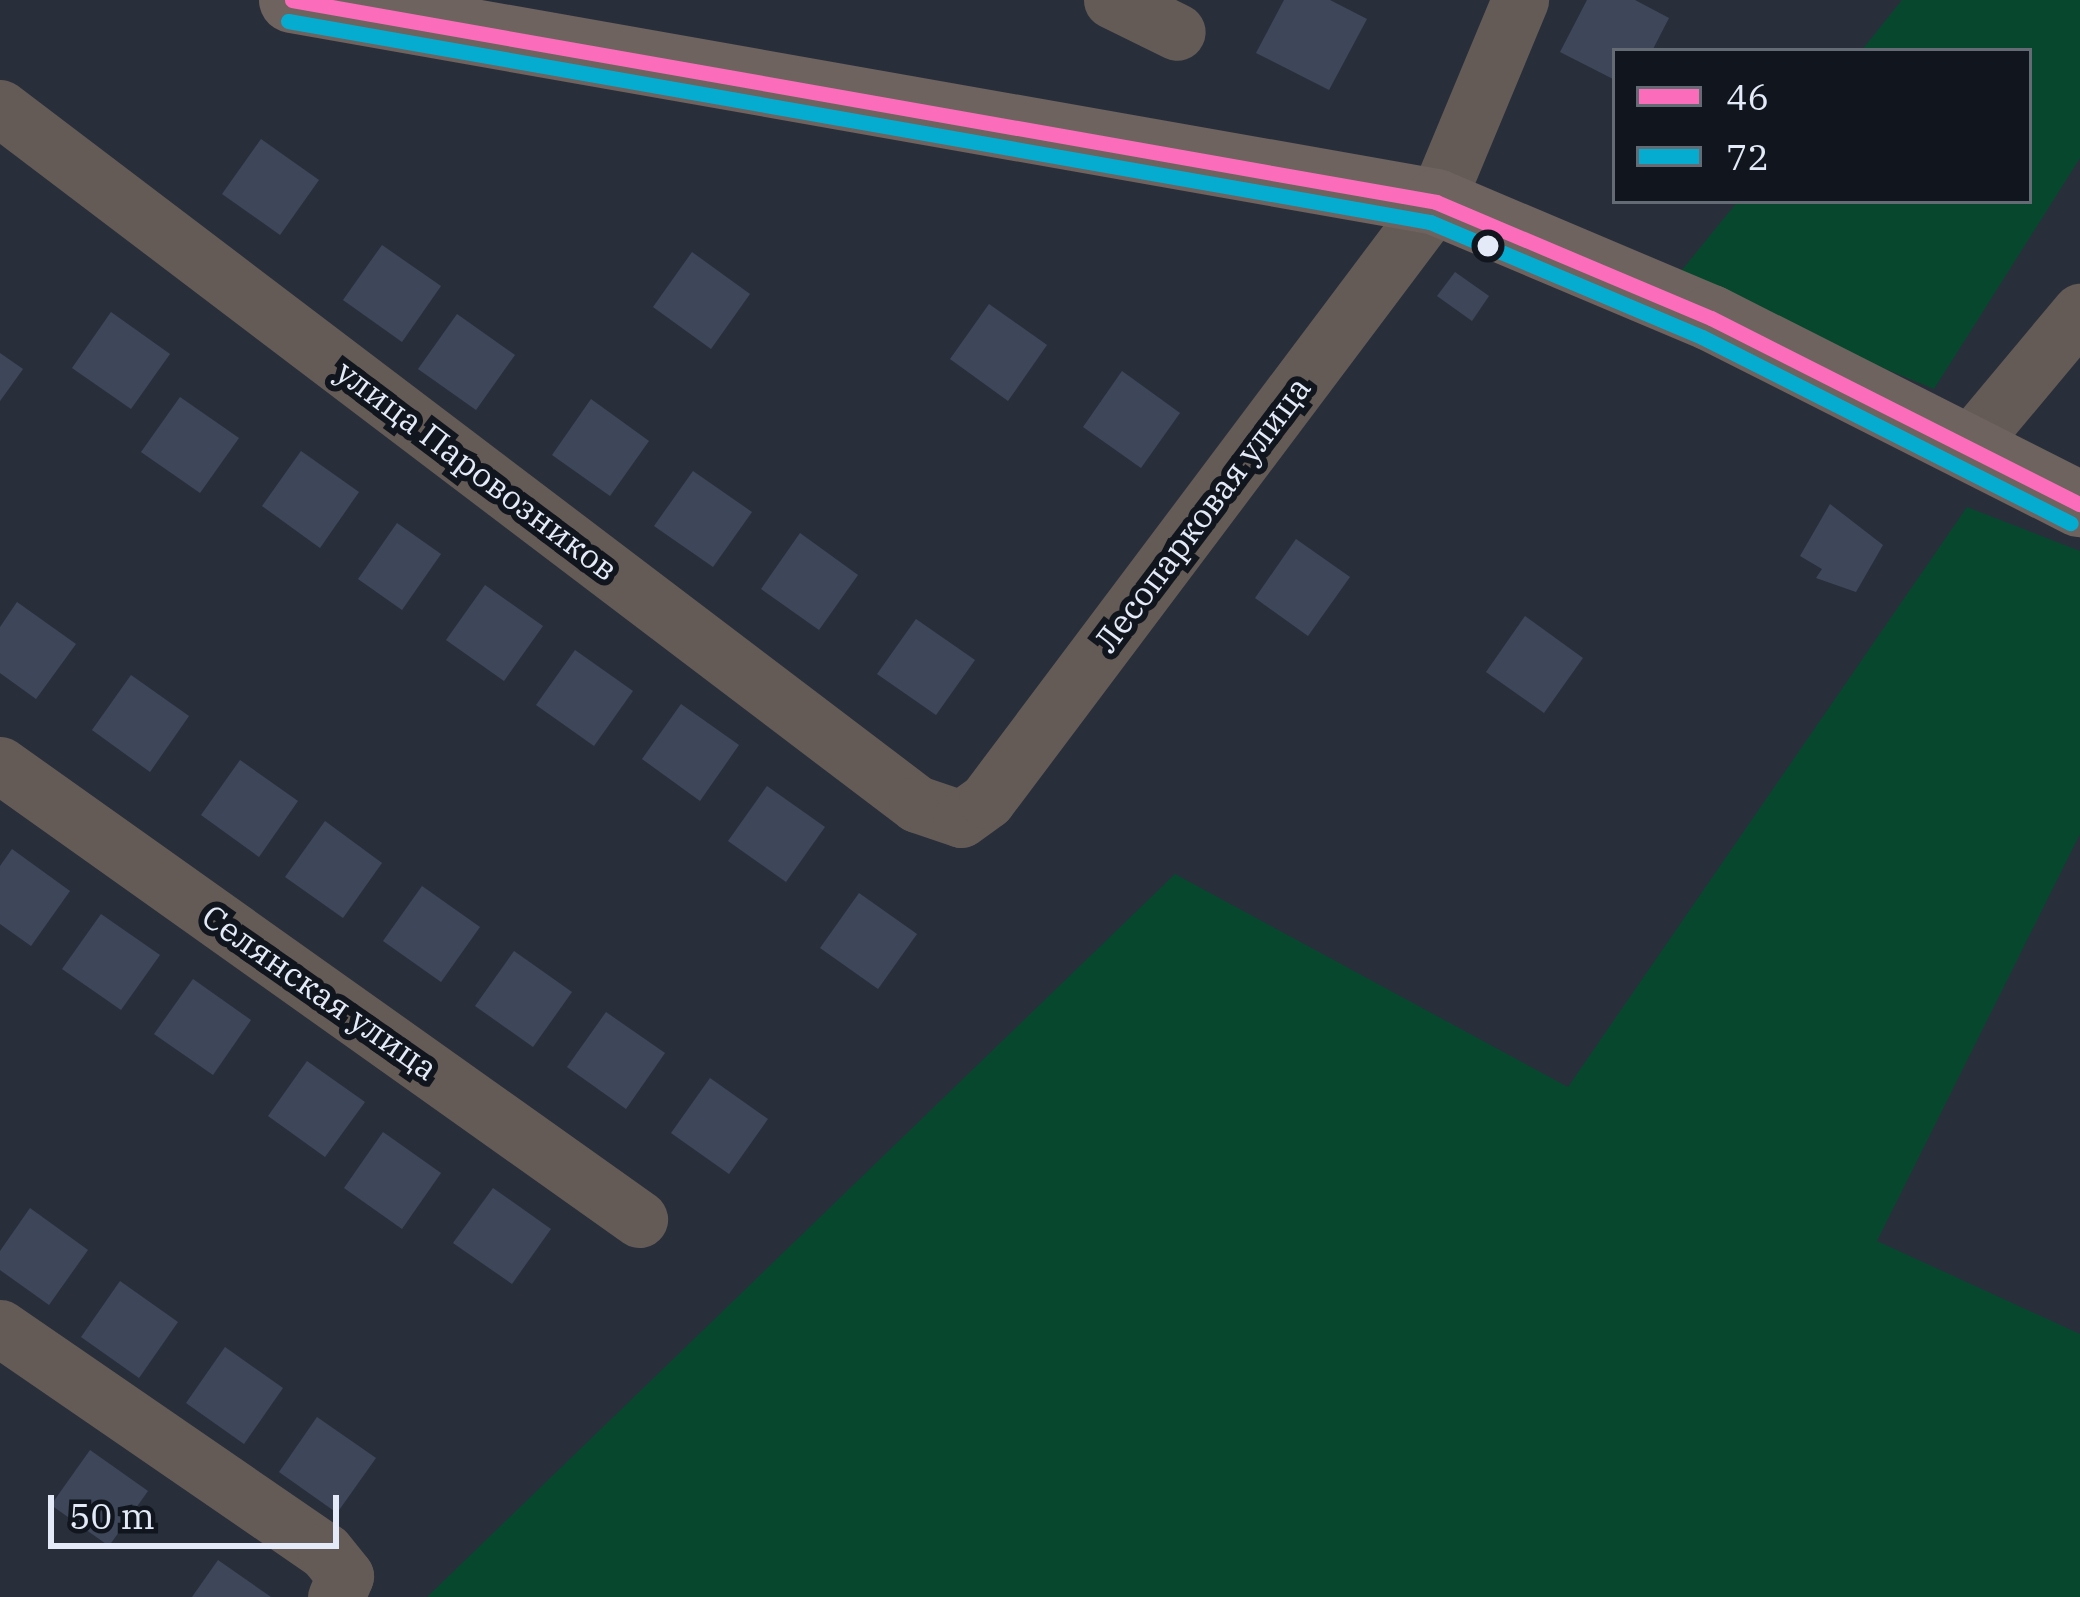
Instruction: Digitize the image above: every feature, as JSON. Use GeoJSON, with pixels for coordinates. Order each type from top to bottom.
{"type":"FeatureCollection","features":[{"type":"Feature","properties":{"kind":"main road"},"geometry":{"type":"LineString","coordinates":[[292,0],[1436,202],[1711,318],[2080,504]]}},
{"type":"Feature","properties":{"kind":"street"},"geometry":{"type":"LineString","coordinates":[[1112,0],[1177,32]]}},
{"type":"Feature","properties":{"kind":"street","name":"Лесопарковая улица"},"geometry":{"type":"LineString","coordinates":[[961,818],[987,800],[1436,202],[1520,0]]}},
{"type":"Feature","properties":{"kind":"street","name":"улица Паровозников"},"geometry":{"type":"LineString","coordinates":[[0,108],[917,804],[961,818]]}},
{"type":"Feature","properties":{"kind":"street"},"geometry":{"type":"LineString","coordinates":[[1968,446],[2080,312]]}},
{"type":"Feature","properties":{"kind":"street","name":"Селянская улица"},"geometry":{"type":"LineString","coordinates":[[0,765],[639,1219]]}},
{"type":"Feature","properties":{"kind":"street"},"geometry":{"type":"LineString","coordinates":[[0,1328],[325,1551],[340,1586]]}},
{"type":"Feature","properties":{"kind":"green space"},"geometry":{"type":"Polygon","coordinates":[[[1902,0],[2080,0],[2080,158],[1934,389],[1673,281],[1736,204],[2032,204],[2032,48],[1863,48],[1902,0]]]}},
{"type":"Feature","properties":{"kind":"green space"},"geometry":{"type":"Polygon","coordinates":[[[1967,507],[2080,551],[2080,834],[1877,1241],[2080,1334],[2080,1597],[427,1597],[1175,874],[1568,1087],[1967,507]]]}},
{"type":"Feature","properties":{"kind":"building"},"geometry":{"type":"Polygon","coordinates":[[[1284,0],[1330,0],[1367,19],[1329,90],[1256,53],[1284,0]]]}},
{"type":"Feature","properties":{"kind":"building"},"geometry":{"type":"Polygon","coordinates":[[[1587,0],[1635,0],[1669,18],[1654,48],[1612,48],[1612,78],[1560,52],[1587,0]]]}},
{"type":"Feature","properties":{"kind":"building"},"geometry":{"type":"Polygon","coordinates":[[[261,139],[319,180],[280,235],[222,194],[261,139]]]}},
{"type":"Feature","properties":{"kind":"building"},"geometry":{"type":"Polygon","coordinates":[[[382,245],[441,286],[402,342],[343,300],[382,245]]]}},
{"type":"Feature","properties":{"kind":"building"},"geometry":{"type":"Polygon","coordinates":[[[692,252],[750,294],[711,349],[653,307],[692,252]]]}},
{"type":"Feature","properties":{"kind":"building"},"geometry":{"type":"Polygon","coordinates":[[[1455,272],[1489,296],[1472,321],[1437,296],[1455,272]]]}},
{"type":"Feature","properties":{"kind":"building"},"geometry":{"type":"Polygon","coordinates":[[[989,304],[1047,345],[1008,401],[950,359],[989,304]]]}},
{"type":"Feature","properties":{"kind":"building"},"geometry":{"type":"Polygon","coordinates":[[[111,312],[170,354],[131,409],[72,368],[111,312]]]}},
{"type":"Feature","properties":{"kind":"building"},"geometry":{"type":"Polygon","coordinates":[[[457,314],[515,355],[476,410],[418,369],[457,314]]]}},
{"type":"Feature","properties":{"kind":"building"},"geometry":{"type":"Polygon","coordinates":[[[0,353],[23,369],[0,401],[0,353]]]}},
{"type":"Feature","properties":{"kind":"building"},"geometry":{"type":"Polygon","coordinates":[[[1122,371],[1180,413],[1141,468],[1083,427],[1122,371]]]}},
{"type":"Feature","properties":{"kind":"building"},"geometry":{"type":"Polygon","coordinates":[[[180,397],[239,438],[200,493],[141,452],[180,397]]]}},
{"type":"Feature","properties":{"kind":"building"},"geometry":{"type":"Polygon","coordinates":[[[591,399],[649,441],[610,496],[552,455],[591,399]]]}},
{"type":"Feature","properties":{"kind":"building"},"geometry":{"type":"Polygon","coordinates":[[[301,451],[359,492],[320,548],[262,506],[301,451]]]}},
{"type":"Feature","properties":{"kind":"building"},"geometry":{"type":"Polygon","coordinates":[[[693,471],[752,512],[713,567],[654,526],[693,471]]]}},
{"type":"Feature","properties":{"kind":"building"},"geometry":{"type":"Polygon","coordinates":[[[1830,504],[1883,545],[1856,592],[1816,578],[1822,569],[1800,556],[1830,504]]]}},
{"type":"Feature","properties":{"kind":"building"},"geometry":{"type":"Polygon","coordinates":[[[397,523],[441,554],[402,610],[358,579],[397,523]]]}},
{"type":"Feature","properties":{"kind":"building"},"geometry":{"type":"Polygon","coordinates":[[[800,533],[858,575],[819,630],[761,589],[800,533]]]}},
{"type":"Feature","properties":{"kind":"building"},"geometry":{"type":"Polygon","coordinates":[[[1296,539],[1350,577],[1308,636],[1255,598],[1296,539]]]}},
{"type":"Feature","properties":{"kind":"building"},"geometry":{"type":"Polygon","coordinates":[[[485,585],[543,626],[504,681],[446,640],[485,585]]]}},
{"type":"Feature","properties":{"kind":"building"},"geometry":{"type":"Polygon","coordinates":[[[17,602],[76,644],[36,699],[0,673],[0,627],[17,602]]]}},
{"type":"Feature","properties":{"kind":"building"},"geometry":{"type":"Polygon","coordinates":[[[1525,616],[1583,658],[1544,713],[1486,672],[1525,616]]]}},
{"type":"Feature","properties":{"kind":"building"},"geometry":{"type":"Polygon","coordinates":[[[916,619],[975,660],[936,715],[877,674],[916,619]]]}},
{"type":"Feature","properties":{"kind":"building"},"geometry":{"type":"Polygon","coordinates":[[[575,650],[633,691],[594,746],[536,705],[575,650]]]}},
{"type":"Feature","properties":{"kind":"building"},"geometry":{"type":"Polygon","coordinates":[[[131,675],[189,716],[150,772],[92,730],[131,675]]]}},
{"type":"Feature","properties":{"kind":"building"},"geometry":{"type":"Polygon","coordinates":[[[681,704],[739,745],[700,801],[642,759],[681,704]]]}},
{"type":"Feature","properties":{"kind":"building"},"geometry":{"type":"Polygon","coordinates":[[[240,760],[298,801],[259,857],[201,815],[240,760]]]}},
{"type":"Feature","properties":{"kind":"building"},"geometry":{"type":"Polygon","coordinates":[[[767,786],[825,827],[786,882],[728,841],[767,786]]]}},
{"type":"Feature","properties":{"kind":"building"},"geometry":{"type":"Polygon","coordinates":[[[325,821],[382,863],[343,918],[285,877],[325,821]]]}},
{"type":"Feature","properties":{"kind":"building"},"geometry":{"type":"Polygon","coordinates":[[[12,849],[70,891],[31,946],[0,924],[0,866],[12,849]]]}},
{"type":"Feature","properties":{"kind":"building"},"geometry":{"type":"Polygon","coordinates":[[[422,886],[480,927],[441,982],[383,941],[422,886]]]}},
{"type":"Feature","properties":{"kind":"building"},"geometry":{"type":"Polygon","coordinates":[[[859,893],[917,934],[878,989],[820,948],[859,893]]]}},
{"type":"Feature","properties":{"kind":"building"},"geometry":{"type":"Polygon","coordinates":[[[101,914],[160,955],[121,1010],[62,969],[101,914]]]}},
{"type":"Feature","properties":{"kind":"building"},"geometry":{"type":"Polygon","coordinates":[[[514,951],[572,992],[533,1047],[475,1006],[514,951]]]}},
{"type":"Feature","properties":{"kind":"building"},"geometry":{"type":"Polygon","coordinates":[[[193,979],[251,1020],[213,1075],[154,1034],[193,979]]]}},
{"type":"Feature","properties":{"kind":"building"},"geometry":{"type":"Polygon","coordinates":[[[606,1012],[665,1053],[626,1109],[567,1067],[606,1012]]]}},
{"type":"Feature","properties":{"kind":"building"},"geometry":{"type":"Polygon","coordinates":[[[307,1061],[365,1102],[325,1157],[268,1116],[307,1061]]]}},
{"type":"Feature","properties":{"kind":"building"},"geometry":{"type":"Polygon","coordinates":[[[710,1078],[768,1119],[729,1174],[671,1133],[710,1078]]]}},
{"type":"Feature","properties":{"kind":"building"},"geometry":{"type":"Polygon","coordinates":[[[383,1132],[441,1173],[402,1229],[344,1188],[383,1132]]]}},
{"type":"Feature","properties":{"kind":"building"},"geometry":{"type":"Polygon","coordinates":[[[493,1188],[551,1229],[512,1284],[453,1243],[493,1188]]]}},
{"type":"Feature","properties":{"kind":"building"},"geometry":{"type":"Polygon","coordinates":[[[30,1208],[88,1250],[49,1305],[0,1270],[0,1251],[30,1208]]]}},
{"type":"Feature","properties":{"kind":"building"},"geometry":{"type":"Polygon","coordinates":[[[120,1281],[178,1322],[139,1378],[81,1337],[120,1281]]]}},
{"type":"Feature","properties":{"kind":"building"},"geometry":{"type":"Polygon","coordinates":[[[225,1347],[283,1388],[244,1444],[186,1403],[225,1347]]]}},
{"type":"Feature","properties":{"kind":"building"},"geometry":{"type":"Polygon","coordinates":[[[317,1417],[376,1458],[337,1513],[279,1472],[317,1417]]]}},
{"type":"Feature","properties":{"kind":"building"},"geometry":{"type":"Polygon","coordinates":[[[90,1450],[148,1491],[109,1546],[51,1505],[90,1450]]]}},
{"type":"Feature","properties":{"kind":"building"},"geometry":{"type":"Polygon","coordinates":[[[218,1560],[271,1597],[192,1597],[218,1560]]]}},
{"type":"Feature","properties":{"kind":"transit line","name":"46"},"geometry":{"type":"LineString","coordinates":[[292,0],[1436,202],[1711,318],[2080,504]]}},
{"type":"Feature","properties":{"kind":"transit line","name":"72"},"geometry":{"type":"LineString","coordinates":[[288,21],[1430,222],[1702,337],[2071,523]]}}]}
